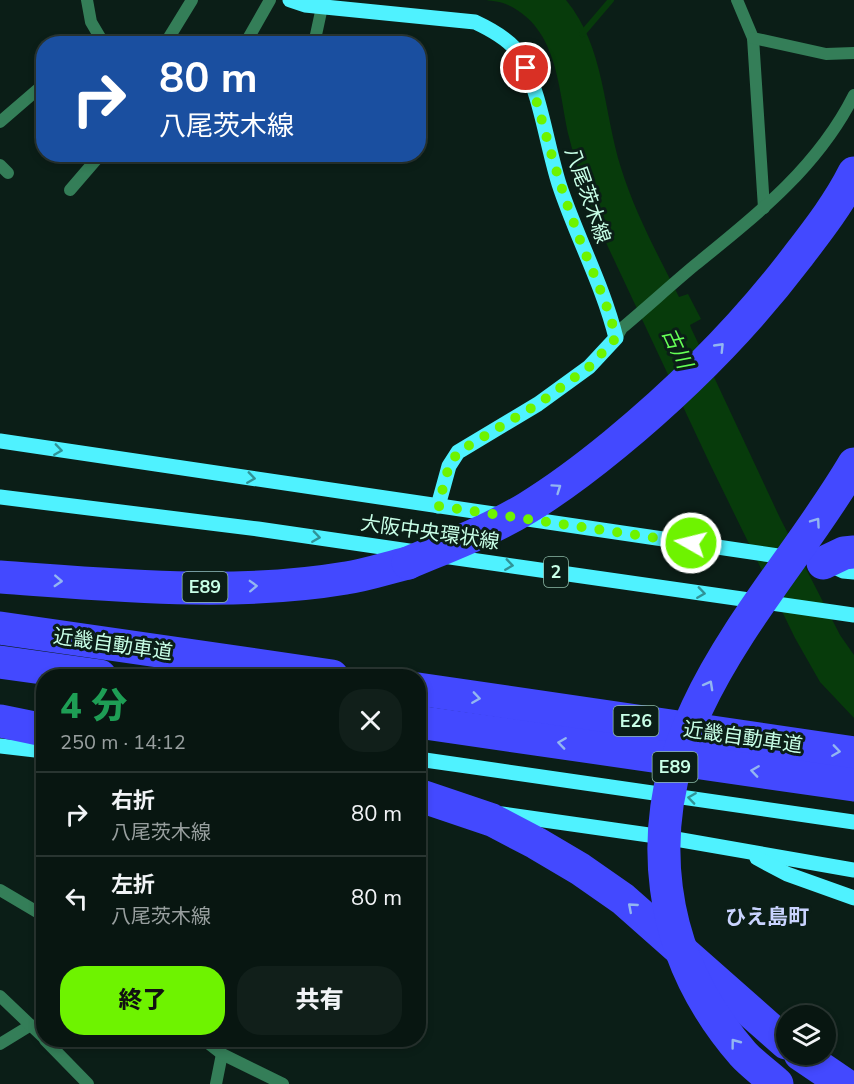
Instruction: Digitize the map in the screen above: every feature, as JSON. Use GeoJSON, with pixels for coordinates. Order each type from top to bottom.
{"type":"FeatureCollection","features":[{"type":"Feature","properties":{"kind":"highway","name":"E89"},"geometry":{"type":"LineString","coordinates":[[0,577],[227,587],[287,585],[347,578],[408,563],[470,538],[527,508],[585,468],[698,369],[743,323],[783,276],[820,227],[854,173]]}},
{"type":"Feature","properties":{"kind":"highway","name":"E89"},"geometry":{"type":"LineString","coordinates":[[777,1084],[744,1055],[714,1015],[690,975],[675,931],[665,889],[662,846],[668,801],[680,749],[697,707],[723,660],[854,464]]}},
{"type":"Feature","properties":{"kind":"highway"},"geometry":{"type":"LineString","coordinates":[[818,562],[854,552]]}},
{"type":"Feature","properties":{"kind":"highway","name":"近畿自動車道"},"geometry":{"type":"LineString","coordinates":[[0,628],[284,669]]}},
{"type":"Feature","properties":{"kind":"highway","name":"近畿自動車道"},"geometry":{"type":"LineString","coordinates":[[0,662],[50,669]]}},
{"type":"Feature","properties":{"kind":"highway","name":"近畿自動車道"},"geometry":{"type":"LineString","coordinates":[[426,690],[854,753]]}},
{"type":"Feature","properties":{"kind":"highway"},"geometry":{"type":"LineString","coordinates":[[0,721],[36,741]]}},
{"type":"Feature","properties":{"kind":"highway","name":"近畿自動車道"},"geometry":{"type":"LineString","coordinates":[[426,723],[854,785]]}},
{"type":"Feature","properties":{"kind":"highway"},"geometry":{"type":"LineString","coordinates":[[426,797],[492,820],[580,869],[623,899],[776,1034]]}},
{"type":"Feature","properties":{"kind":"highway"},"geometry":{"type":"LineString","coordinates":[[816,1065],[844,1084]]}},
{"type":"Feature","properties":{"kind":"main road","name":"八尾茨木線"},"geometry":{"type":"LineString","coordinates":[[290,0],[305,5],[475,22],[493,30],[520,55],[531,82],[559,183],[581,243],[619,333]]}},
{"type":"Feature","properties":{"kind":"main road"},"geometry":{"type":"LineString","coordinates":[[438,506],[449,466],[458,452],[538,404],[589,367],[619,333]]}},
{"type":"Feature","properties":{"kind":"main road"},"geometry":{"type":"LineString","coordinates":[[0,441],[818,562],[854,573]]}},
{"type":"Feature","properties":{"kind":"main road","name":"大阪中央環状線"},"geometry":{"type":"LineString","coordinates":[[0,497],[258,529],[854,615]]}},
{"type":"Feature","properties":{"kind":"main road"},"geometry":{"type":"LineString","coordinates":[[0,709],[36,714]]}},
{"type":"Feature","properties":{"kind":"main road"},"geometry":{"type":"LineString","coordinates":[[0,743],[36,743]]}},
{"type":"Feature","properties":{"kind":"main road"},"geometry":{"type":"LineString","coordinates":[[426,760],[854,822]]}},
{"type":"Feature","properties":{"kind":"main road"},"geometry":{"type":"LineString","coordinates":[[426,804],[670,838],[854,870]]}},
{"type":"Feature","properties":{"kind":"main road"},"geometry":{"type":"LineString","coordinates":[[744,851],[787,874],[854,898]]}},
{"type":"Feature","properties":{"kind":"street"},"geometry":{"type":"LineString","coordinates":[[87,0],[91,22],[100,36]]}},
{"type":"Feature","properties":{"kind":"street"},"geometry":{"type":"LineString","coordinates":[[170,36],[192,0]]}},
{"type":"Feature","properties":{"kind":"street"},"geometry":{"type":"LineString","coordinates":[[250,36],[270,0]]}},
{"type":"Feature","properties":{"kind":"street"},"geometry":{"type":"LineString","coordinates":[[737,0],[753,38],[764,208]]}},
{"type":"Feature","properties":{"kind":"street"},"geometry":{"type":"LineString","coordinates":[[316,36],[322,7]]}},
{"type":"Feature","properties":{"kind":"street"},"geometry":{"type":"LineString","coordinates":[[753,38],[826,54],[854,52]]}},
{"type":"Feature","properties":{"kind":"street"},"geometry":{"type":"LineString","coordinates":[[0,122],[36,91]]}},
{"type":"Feature","properties":{"kind":"street"},"geometry":{"type":"LineString","coordinates":[[619,333],[764,208],[801,173],[830,137],[854,95]]}},
{"type":"Feature","properties":{"kind":"street"},"geometry":{"type":"LineString","coordinates":[[70,190],[93,162]]}},
{"type":"Feature","properties":{"kind":"street"},"geometry":{"type":"LineString","coordinates":[[0,890],[36,911]]}},
{"type":"Feature","properties":{"kind":"street"},"geometry":{"type":"LineString","coordinates":[[0,996],[36,1030]]}},
{"type":"Feature","properties":{"kind":"street"},"geometry":{"type":"LineString","coordinates":[[0,1044],[31,1025]]}},
{"type":"Feature","properties":{"kind":"street"},"geometry":{"type":"LineString","coordinates":[[53,1047],[88,1084]]}},
{"type":"Feature","properties":{"kind":"street"},"geometry":{"type":"LineString","coordinates":[[213,1047],[222,1054],[283,1084]]}},
{"type":"Feature","properties":{"kind":"street"},"geometry":{"type":"LineString","coordinates":[[216,1084],[222,1054]]}},
{"type":"Feature","properties":{"kind":"water","name":"古川"},"geometry":{"type":"Polygon","coordinates":[[[486,0],[566,0],[579,18],[596,59],[621,168],[640,218],[679,297],[688,294],[701,319],[690,325],[691,328],[780,518],[840,635],[854,655],[854,718],[820,682],[795,638],[601,232],[569,137],[558,81],[547,45],[538,29],[525,16],[506,4],[486,0]]]}},
{"type":"Feature","properties":{"kind":"waterway"},"geometry":{"type":"LineString","coordinates":[[582,34],[611,0]]}},
{"type":"Feature","properties":{"kind":"district","name":"ひえ島町"},"geometry":{"type":"Point","coordinates":[767,917]}},
{"type":"Feature","properties":{"kind":"route"},"geometry":{"type":"LineString","coordinates":[[526,68],[559,183],[611,316],[616,338],[589,367],[538,404],[458,452],[449,466],[438,506],[691,543]]}}]}
